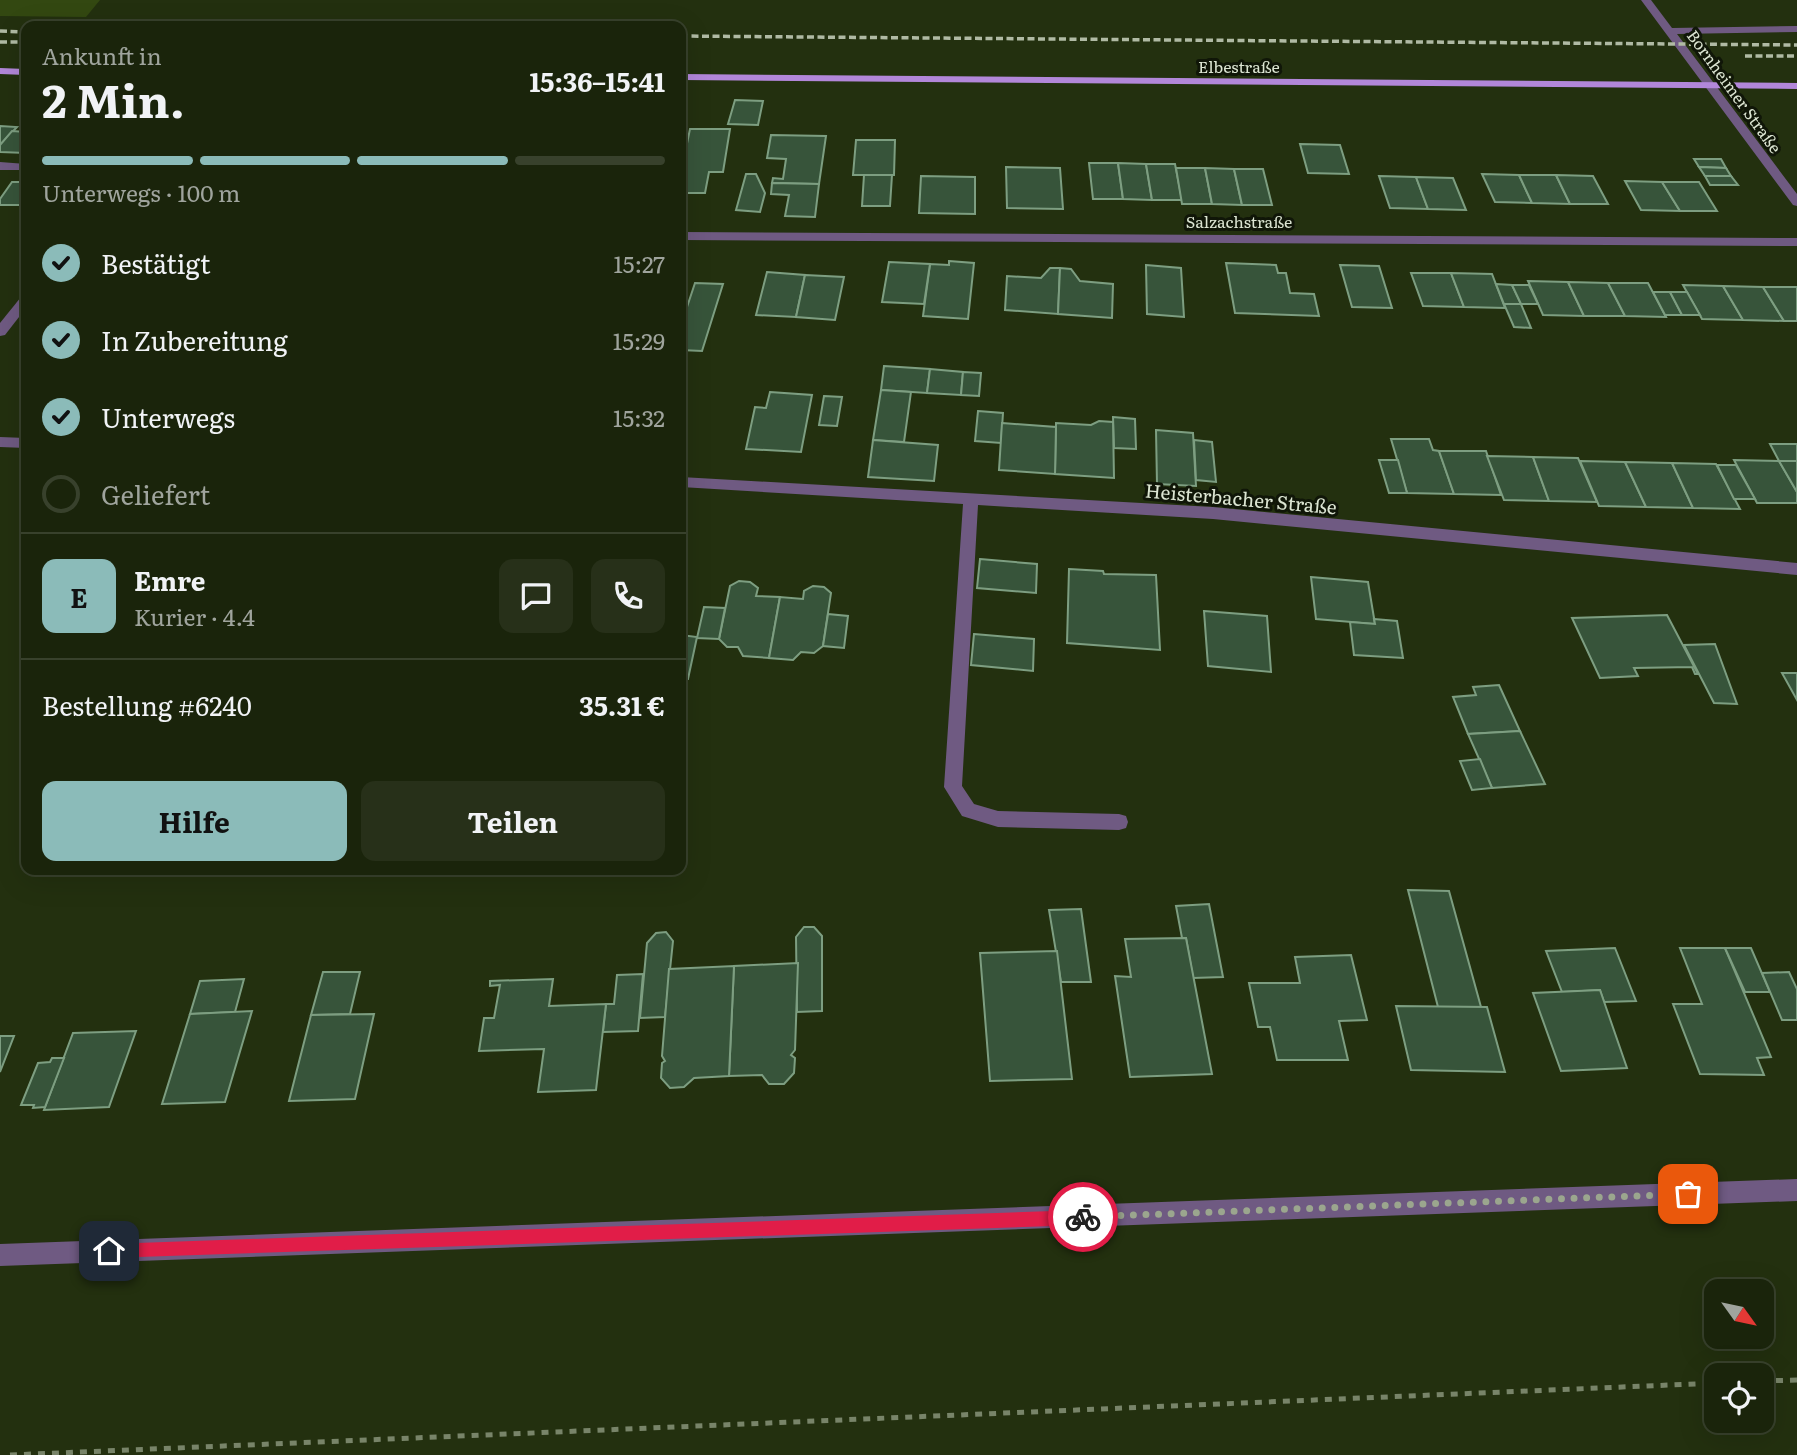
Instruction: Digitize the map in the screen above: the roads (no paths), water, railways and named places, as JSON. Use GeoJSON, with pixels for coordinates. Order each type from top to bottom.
{"type":"FeatureCollection","features":[{"type":"Feature","properties":{"kind":"main road"},"geometry":{"type":"LineString","coordinates":[[0,71],[21,72]]}},
{"type":"Feature","properties":{"kind":"main road","name":"Elbestraße"},"geometry":{"type":"LineString","coordinates":[[686,77],[1797,86]]}},
{"type":"Feature","properties":{"kind":"street","name":"Bornheimer Straße"},"geometry":{"type":"LineString","coordinates":[[1646,0],[1690,55],[1707,85],[1797,202]]}},
{"type":"Feature","properties":{"kind":"street"},"geometry":{"type":"LineString","coordinates":[[1671,31],[1797,29]]}},
{"type":"Feature","properties":{"kind":"street"},"geometry":{"type":"LineString","coordinates":[[0,166],[21,167]]}},
{"type":"Feature","properties":{"kind":"street","name":"Salzachstraße"},"geometry":{"type":"LineString","coordinates":[[686,236],[1797,242]]}},
{"type":"Feature","properties":{"kind":"street"},"geometry":{"type":"LineString","coordinates":[[0,332],[21,306]]}},
{"type":"Feature","properties":{"kind":"street"},"geometry":{"type":"LineString","coordinates":[[0,442],[21,443]]}},
{"type":"Feature","properties":{"kind":"street","name":"Heisterbacher Straße"},"geometry":{"type":"LineString","coordinates":[[686,482],[1213,513],[1797,569]]}},
{"type":"Feature","properties":{"kind":"street"},"geometry":{"type":"LineString","coordinates":[[971,499],[953,787],[968,810],[998,819],[1119,822]]}},
{"type":"Feature","properties":{"kind":"street"},"geometry":{"type":"LineString","coordinates":[[0,1255],[1797,1190]]}},
{"type":"Feature","properties":{"kind":"railway"},"geometry":{"type":"LineString","coordinates":[[0,31],[21,32]]}},
{"type":"Feature","properties":{"kind":"railway"},"geometry":{"type":"LineString","coordinates":[[686,36],[1797,45]]}},
{"type":"Feature","properties":{"kind":"railway"},"geometry":{"type":"LineString","coordinates":[[0,42],[21,42]]}},
{"type":"Feature","properties":{"kind":"railway"},"geometry":{"type":"LineString","coordinates":[[1745,56],[1797,56]]}}]}
